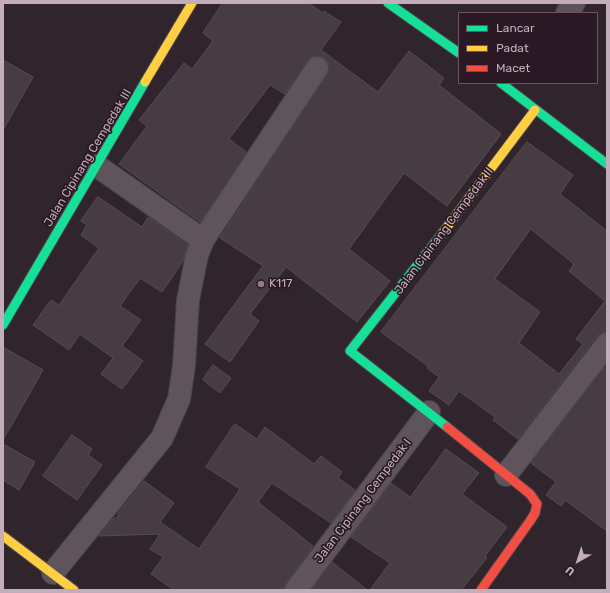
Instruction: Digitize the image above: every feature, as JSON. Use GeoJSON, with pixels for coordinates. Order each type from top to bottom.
{"type":"FeatureCollection","features":[{"type":"Feature","properties":{"kind":"street","name":"Jalan Cipinang Cempedak III"},"geometry":{"type":"LineString","coordinates":[[3,325],[192,3]]}},
{"type":"Feature","properties":{"kind":"street"},"geometry":{"type":"LineString","coordinates":[[388,3],[458,52]]}},
{"type":"Feature","properties":{"kind":"street"},"geometry":{"type":"LineString","coordinates":[[568,12],[574,3]]}},
{"type":"Feature","properties":{"kind":"street"},"geometry":{"type":"LineString","coordinates":[[53,573],[162,438],[179,399],[184,366],[188,300],[197,255],[203,240],[317,68]]}},
{"type":"Feature","properties":{"kind":"street"},"geometry":{"type":"LineString","coordinates":[[509,85],[536,110],[607,164]]}},
{"type":"Feature","properties":{"kind":"street","name":"Jalan Cipinang Cempedak II"},"geometry":{"type":"LineString","coordinates":[[429,412],[350,351],[398,291],[536,110]]}},
{"type":"Feature","properties":{"kind":"street"},"geometry":{"type":"LineString","coordinates":[[97,166],[203,240]]}},
{"type":"Feature","properties":{"kind":"street"},"geometry":{"type":"LineString","coordinates":[[506,475],[607,344]]}},
{"type":"Feature","properties":{"kind":"street"},"geometry":{"type":"LineString","coordinates":[[429,412],[530,494],[537,504],[535,513],[481,590]]}},
{"type":"Feature","properties":{"kind":"street","name":"Jalan Cipinang Cempedak I"},"geometry":{"type":"LineString","coordinates":[[296,590],[429,412]]}},
{"type":"Feature","properties":{"kind":"street"},"geometry":{"type":"LineString","coordinates":[[3,536],[74,590]]}},
{"type":"Feature","properties":{"kind":"building"},"geometry":{"type":"Polygon","coordinates":[[[223,3],[308,3],[341,22],[321,50],[378,92],[409,51],[444,78],[439,85],[501,134],[447,206],[404,173],[349,249],[390,281],[357,322],[286,267],[250,314],[259,321],[230,362],[205,344],[263,266],[220,238],[327,75],[329,68],[328,62],[324,58],[318,56],[311,57],[285,94],[270,85],[229,139],[246,152],[200,222],[119,164],[147,126],[139,120],[184,63],[192,69],[213,41],[203,33],[223,3]]]}},
{"type":"Feature","properties":{"kind":"building"},"geometry":{"type":"Polygon","coordinates":[[[3,60],[33,77],[3,130],[3,60]]]}},
{"type":"Feature","properties":{"kind":"building"},"geometry":{"type":"Polygon","coordinates":[[[527,142],[573,175],[560,194],[607,231],[607,332],[597,336],[518,439],[493,420],[495,417],[459,391],[449,405],[429,391],[439,377],[427,368],[428,366],[381,332],[527,142]],[[531,229],[495,279],[540,312],[519,343],[559,374],[583,344],[576,339],[605,301],[569,271],[574,264],[531,229]]]}},
{"type":"Feature","properties":{"kind":"building"},"geometry":{"type":"Polygon","coordinates":[[[98,197],[142,227],[148,217],[188,245],[183,261],[162,292],[140,278],[120,306],[141,320],[122,346],[143,361],[122,389],[101,374],[113,358],[80,334],[69,350],[33,325],[51,300],[59,305],[99,248],[81,235],[87,225],[81,221],[98,197]]]}},
{"type":"Feature","properties":{"kind":"building"},"geometry":{"type":"Polygon","coordinates":[[[3,347],[43,370],[3,440],[3,347]]]}},
{"type":"Feature","properties":{"kind":"building"},"geometry":{"type":"Polygon","coordinates":[[[607,364],[607,531],[565,500],[561,506],[546,495],[556,482],[531,463],[607,364]]]}},
{"type":"Feature","properties":{"kind":"building"},"geometry":{"type":"Polygon","coordinates":[[[213,365],[231,378],[220,393],[203,380],[213,365]]]}},
{"type":"Feature","properties":{"kind":"building"},"geometry":{"type":"Polygon","coordinates":[[[235,424],[257,439],[265,427],[314,464],[321,456],[342,472],[338,478],[355,490],[331,523],[272,483],[258,502],[313,546],[286,583],[284,590],[174,590],[151,574],[163,557],[150,549],[160,534],[99,536],[114,518],[118,518],[118,513],[144,481],[174,503],[160,522],[199,549],[240,489],[206,467],[235,424]]]}},
{"type":"Feature","properties":{"kind":"building"},"geometry":{"type":"Polygon","coordinates":[[[72,435],[92,449],[88,455],[102,465],[77,500],[43,476],[72,435]]]}},
{"type":"Feature","properties":{"kind":"building"},"geometry":{"type":"Polygon","coordinates":[[[3,444],[35,462],[19,490],[3,480],[3,444]]]}},
{"type":"Feature","properties":{"kind":"building"},"geometry":{"type":"Polygon","coordinates":[[[446,449],[479,473],[462,494],[507,527],[485,556],[487,558],[461,590],[370,590],[390,563],[351,537],[391,483],[410,497],[446,449]]]}},
{"type":"Feature","properties":{"kind":"building"},"geometry":{"type":"Polygon","coordinates":[[[332,562],[367,590],[312,590],[332,562]]]}},
{"type":"Feature","properties":{"kind":"traffic: fast"},"geometry":{"type":"LineString","coordinates":[[388,3],[458,52]]}},
{"type":"Feature","properties":{"kind":"traffic: fast"},"geometry":{"type":"LineString","coordinates":[[3,325],[145,82]]}},
{"type":"Feature","properties":{"kind":"traffic: fast"},"geometry":{"type":"LineString","coordinates":[[502,84],[607,164]]}},
{"type":"Feature","properties":{"kind":"traffic: fast"},"geometry":{"type":"LineString","coordinates":[[444,231],[350,351],[447,427]]}},
{"type":"Feature","properties":{"kind":"traffic: slow"},"geometry":{"type":"LineString","coordinates":[[145,82],[192,3]]}},
{"type":"Feature","properties":{"kind":"traffic: slow"},"geometry":{"type":"LineString","coordinates":[[444,231],[535,110]]}},
{"type":"Feature","properties":{"kind":"traffic: slow"},"geometry":{"type":"LineString","coordinates":[[3,536],[74,590]]}},
{"type":"Feature","properties":{"kind":"traffic: jam"},"geometry":{"type":"LineString","coordinates":[[447,427],[530,494],[537,504],[535,513],[530,521],[481,590]]}},
{"type":"Feature","properties":{"kind":"place","name":"K117"},"geometry":{"type":"Point","coordinates":[261,284]}}]}
